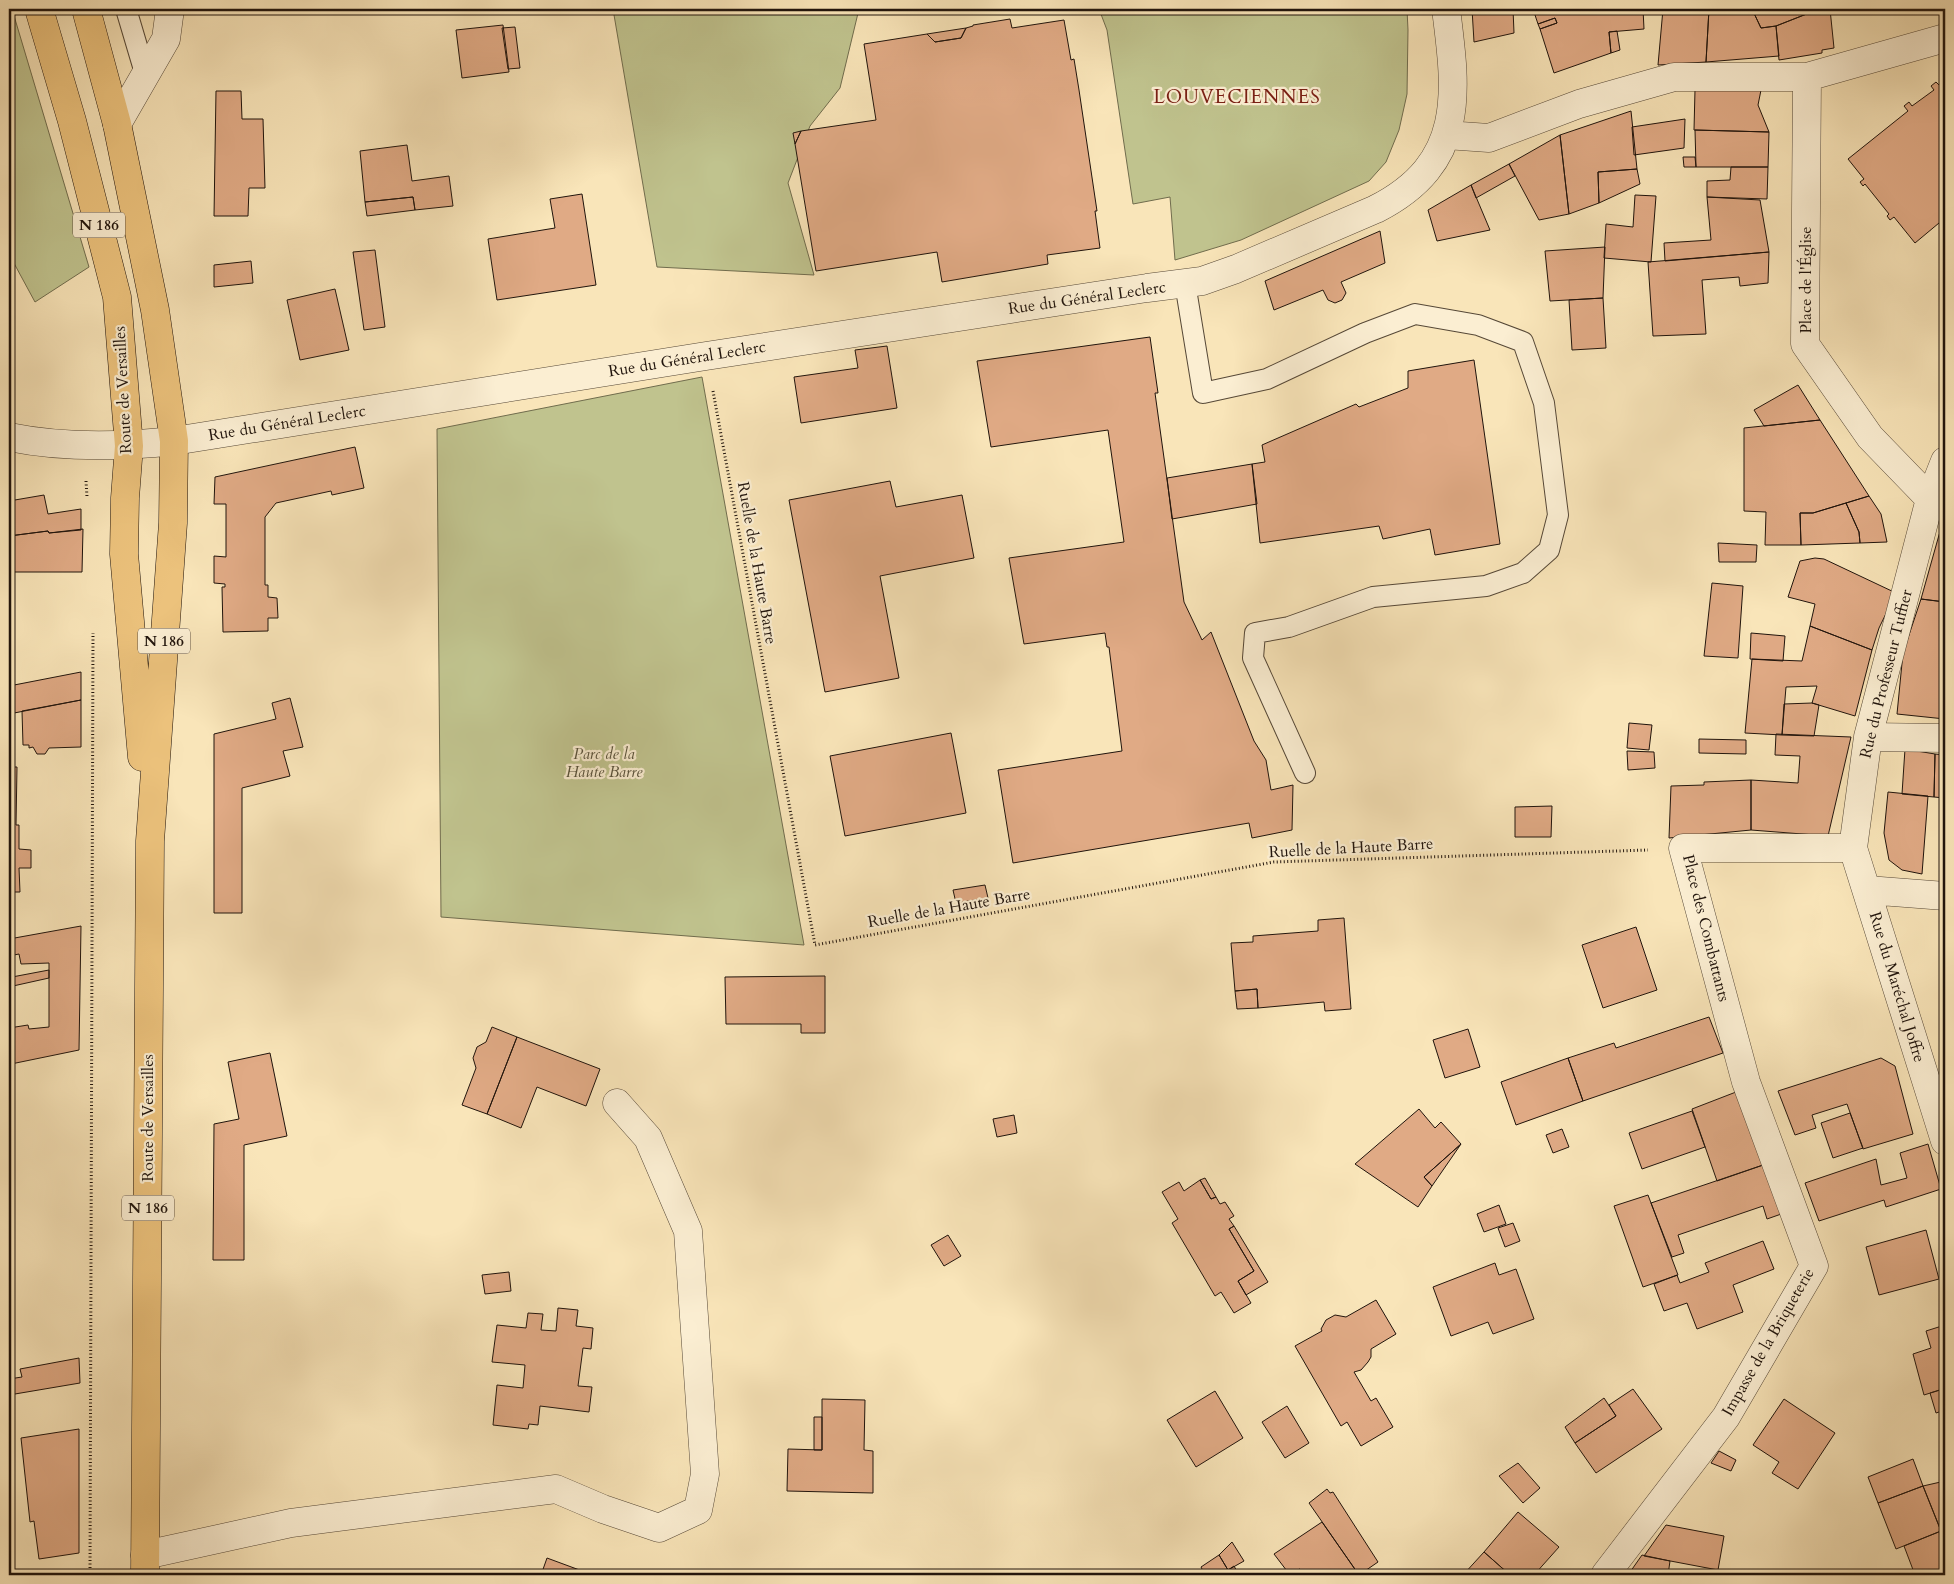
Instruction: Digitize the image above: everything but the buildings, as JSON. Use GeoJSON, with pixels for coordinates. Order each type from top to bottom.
{"type":"FeatureCollection","features":[{"type":"Feature","properties":{"kind":"main road","name":"Route de Versailles"},"geometry":{"type":"LineString","coordinates":[[39,9],[72,121],[118,297],[129,446],[125,498],[124,554],[150,840]]}},
{"type":"Feature","properties":{"kind":"main road","name":"Route de Versailles"},"geometry":{"type":"LineString","coordinates":[[86,9],[117,124],[156,310],[174,442],[173,523],[150,840],[145,1565]]}},
{"type":"Feature","properties":{"kind":"street"},"geometry":{"type":"LineString","coordinates":[[117,124],[166,40],[170,9]]}},
{"type":"Feature","properties":{"kind":"street","name":"Rue du Général Leclerc"},"geometry":{"type":"LineString","coordinates":[[9,437],[26,441],[83,446],[129,446],[174,442],[706,356],[1202,281],[1236,269],[1388,203],[1407,190],[1423,174],[1439,150],[1446,135],[1454,95],[1452,54],[1446,9]]}},
{"type":"Feature","properties":{"kind":"street"},"geometry":{"type":"LineString","coordinates":[[1446,135],[1489,138],[1579,104],[1674,77],[1807,77],[1945,38]]}},
{"type":"Feature","properties":{"kind":"street","name":"Place de l'Église"},"geometry":{"type":"LineString","coordinates":[[1807,77],[1805,344],[1870,437],[1930,499]]}},
{"type":"Feature","properties":{"kind":"street","name":"Rue du Professeur Tuffier"},"geometry":{"type":"LineString","coordinates":[[1866,890],[1853,848],[1868,737],[1930,499],[1945,461]]}},
{"type":"Feature","properties":{"kind":"street"},"geometry":{"type":"LineString","coordinates":[[1868,737],[1945,738]]}},
{"type":"Feature","properties":{"kind":"street","name":"Place des Combattants"},"geometry":{"type":"LineString","coordinates":[[1746,1082],[1683,848],[1853,848]]}},
{"type":"Feature","properties":{"kind":"street"},"geometry":{"type":"LineString","coordinates":[[1866,890],[1945,896]]}},
{"type":"Feature","properties":{"kind":"street","name":"Rue du Maréchal Joffre"},"geometry":{"type":"LineString","coordinates":[[1866,890],[1945,1141]]}},
{"type":"Feature","properties":{"kind":"street","name":"Impasse de la Briqueterie"},"geometry":{"type":"LineString","coordinates":[[1605,1575],[1726,1417],[1814,1266],[1746,1082]]}},
{"type":"Feature","properties":{"kind":"street"},"geometry":{"type":"LineString","coordinates":[[145,1565],[291,1523],[556,1489],[603,1509],[659,1528],[698,1510],[705,1474],[688,1231],[648,1138],[617,1103]]}},
{"type":"Feature","properties":{"kind":"lane"},"geometry":{"type":"LineString","coordinates":[[126,9],[146,73]]}},
{"type":"Feature","properties":{"kind":"lane"},"geometry":{"type":"LineString","coordinates":[[1185,284],[1203,393],[1267,379],[1365,333],[1416,314],[1478,325],[1523,342],[1544,403],[1558,515],[1549,550],[1523,573],[1486,586],[1373,597],[1289,627],[1254,633],[1252,658],[1305,773]]}},
{"type":"Feature","properties":{"kind":"path","name":"Ruelle de la Haute Barre"},"geometry":{"type":"LineString","coordinates":[[706,356],[814,944],[1274,862],[1683,848]]}},
{"type":"Feature","properties":{"kind":"path"},"geometry":{"type":"LineString","coordinates":[[83,446],[88,504]]}},
{"type":"Feature","properties":{"kind":"path"},"geometry":{"type":"LineString","coordinates":[[90,1575],[93,623]]}},
{"type":"Feature","properties":{"kind":"green space"},"geometry":{"type":"Polygon","coordinates":[[[9,9],[12,9],[89,267],[35,302],[9,254],[9,9]]]}},
{"type":"Feature","properties":{"kind":"green space"},"geometry":{"type":"Polygon","coordinates":[[[613,9],[859,9],[840,88],[810,126],[788,183],[814,275],[657,267],[613,9]]]}},
{"type":"Feature","properties":{"kind":"green space"},"geometry":{"type":"Polygon","coordinates":[[[1099,9],[1407,9],[1407,94],[1399,130],[1386,162],[1369,181],[1241,240],[1175,260],[1170,197],[1133,204],[1107,30],[1099,9]]]}},
{"type":"Feature","properties":{"kind":"green space","name":"Parc de la Haute Barre"},"geometry":{"type":"Polygon","coordinates":[[[702,377],[804,945],[441,917],[437,429],[702,377]]]}},
{"type":"Feature","properties":{"kind":"district","name":"LOUVECIENNES"},"geometry":{"type":"Point","coordinates":[1237,97]}}]}
